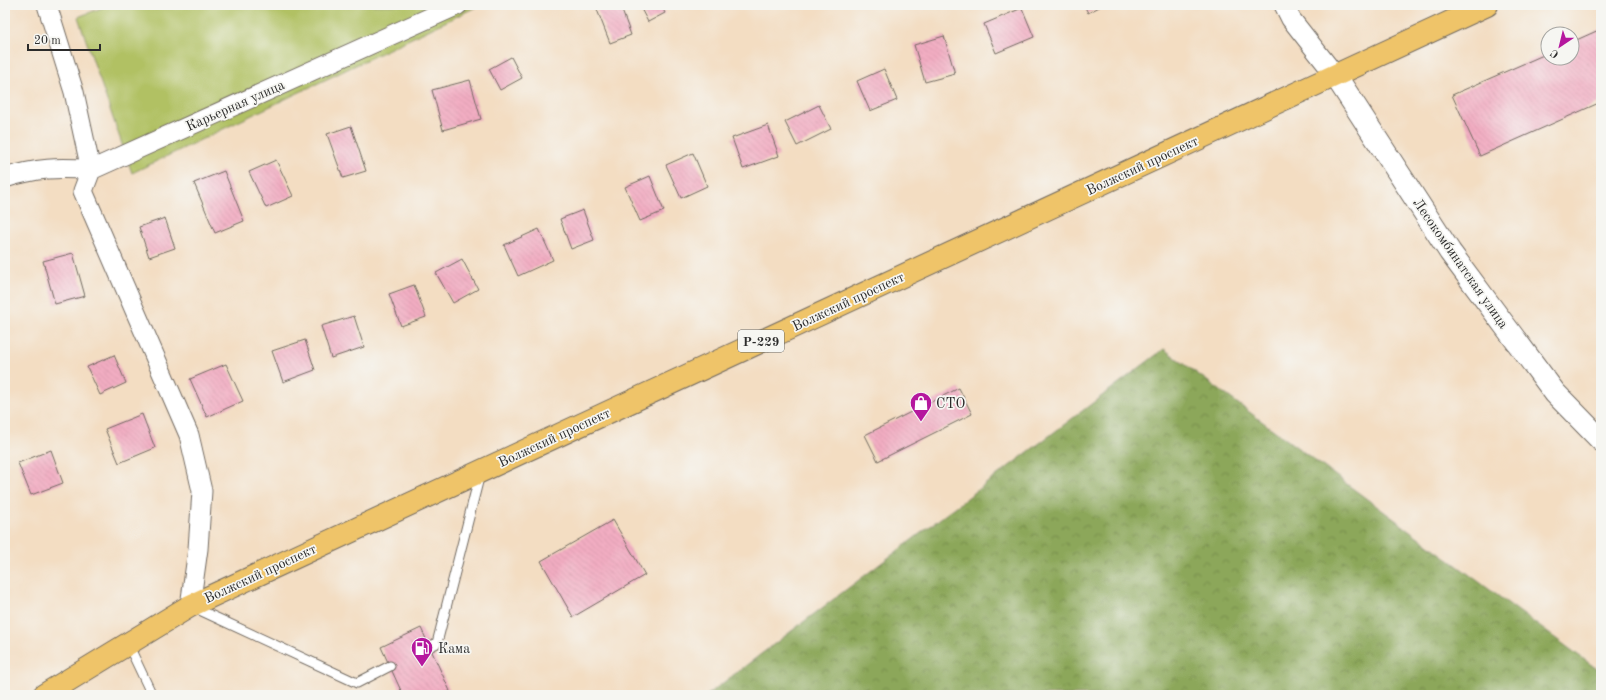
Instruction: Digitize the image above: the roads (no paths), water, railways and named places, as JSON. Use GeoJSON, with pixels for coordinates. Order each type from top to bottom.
{"type":"FeatureCollection","features":[{"type":"Feature","properties":{"kind":"main road","name":"Волжский проспект"},"geometry":{"type":"LineString","coordinates":[[44,695],[190,606],[1487,5]]}},
{"type":"Feature","properties":{"kind":"street"},"geometry":{"type":"LineString","coordinates":[[47,5],[74,92],[91,170],[83,191],[189,435],[202,491],[198,550],[190,606]]}},
{"type":"Feature","properties":{"kind":"street","name":"Карьерная улица"},"geometry":{"type":"LineString","coordinates":[[5,178],[27,171],[62,168],[91,170],[458,5]]}},
{"type":"Feature","properties":{"kind":"street"},"geometry":{"type":"LineString","coordinates":[[1284,5],[1291,19],[1335,75]]}},
{"type":"Feature","properties":{"kind":"street","name":"Лесокомбинатская улица"},"geometry":{"type":"LineString","coordinates":[[1335,75],[1450,252],[1555,393],[1601,440]]}},
{"type":"Feature","properties":{"kind":"lane"},"geometry":{"type":"LineString","coordinates":[[429,647],[437,643],[480,471]]}},
{"type":"Feature","properties":{"kind":"lane"},"geometry":{"type":"LineString","coordinates":[[190,606],[357,682],[390,666]]}},
{"type":"Feature","properties":{"kind":"lane"},"geometry":{"type":"LineString","coordinates":[[128,644],[152,695]]}},
{"type":"Feature","properties":{"kind":"place","name":"СТО"},"geometry":{"type":"Point","coordinates":[921,422]}},
{"type":"Feature","properties":{"kind":"place","name":"Кама"},"geometry":{"type":"Point","coordinates":[422,668]}}]}
